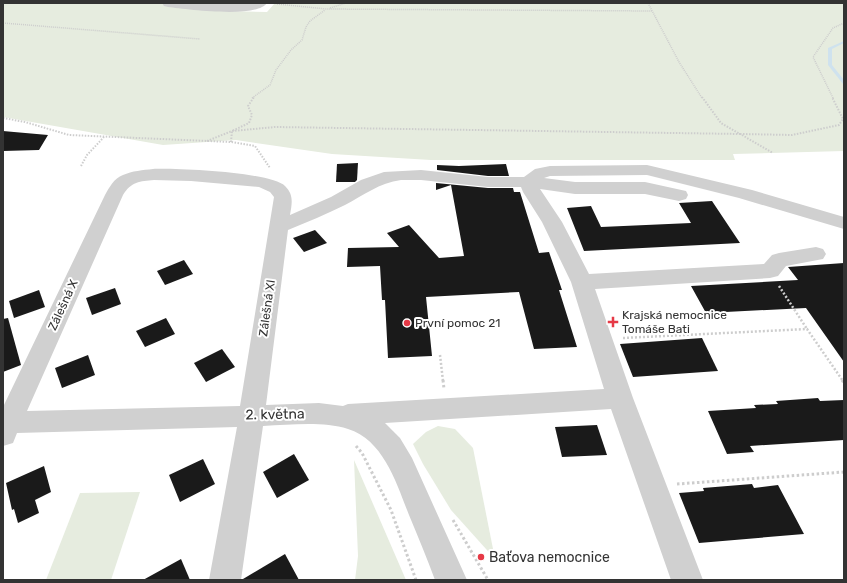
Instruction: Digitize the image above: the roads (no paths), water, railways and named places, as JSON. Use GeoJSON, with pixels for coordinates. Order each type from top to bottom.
{"type":"FeatureCollection","features":[{"type":"Feature","properties":{"kind":"street"},"geometry":{"type":"LineString","coordinates":[[168,3],[228,7],[246,7],[260,4]]}},
{"type":"Feature","properties":{"kind":"street"},"geometry":{"type":"LineString","coordinates":[[529,182],[539,173],[550,170],[647,170],[744,194],[844,223]]}},
{"type":"Feature","properties":{"kind":"street","name":"Zálešná X"},"geometry":{"type":"LineString","coordinates":[[5,427],[117,189],[128,179],[143,175],[157,174],[259,182],[273,186]]}},
{"type":"Feature","properties":{"kind":"street"},"geometry":{"type":"LineString","coordinates":[[278,227],[338,201],[376,180],[401,175],[488,182],[529,182],[575,188],[645,188],[679,195]]}},
{"type":"Feature","properties":{"kind":"street"},"geometry":{"type":"LineString","coordinates":[[529,182],[532,192],[552,222],[582,282],[602,339],[620,398],[687,580]]}},
{"type":"Feature","properties":{"kind":"street","name":"Zálešná XI"},"geometry":{"type":"LineString","coordinates":[[225,580],[252,415],[283,197],[281,193],[273,186]]}},
{"type":"Feature","properties":{"kind":"street"},"geometry":{"type":"LineString","coordinates":[[582,282],[770,271],[779,260],[816,254]]}},
{"type":"Feature","properties":{"kind":"street"},"geometry":{"type":"LineString","coordinates":[[336,415],[620,398]]}},
{"type":"Feature","properties":{"kind":"street","name":"2. května"},"geometry":{"type":"LineString","coordinates":[[5,427],[252,415],[336,415],[360,422],[370,427],[381,436],[393,450],[407,477],[451,580]]}},
{"type":"Feature","properties":{"kind":"waterway"},"geometry":{"type":"LineString","coordinates":[[844,42],[830,48],[830,65],[844,83]]}},
{"type":"Feature","properties":{"kind":"place","name":"Krajská nemocnice Tomáše Bati"},"geometry":{"type":"Point","coordinates":[613,322]}},
{"type":"Feature","properties":{"kind":"place","name":"První pomoc 21"},"geometry":{"type":"Point","coordinates":[407,323]}},
{"type":"Feature","properties":{"kind":"place","name":"Baťova nemocnice"},"geometry":{"type":"Point","coordinates":[481,557]}}]}
